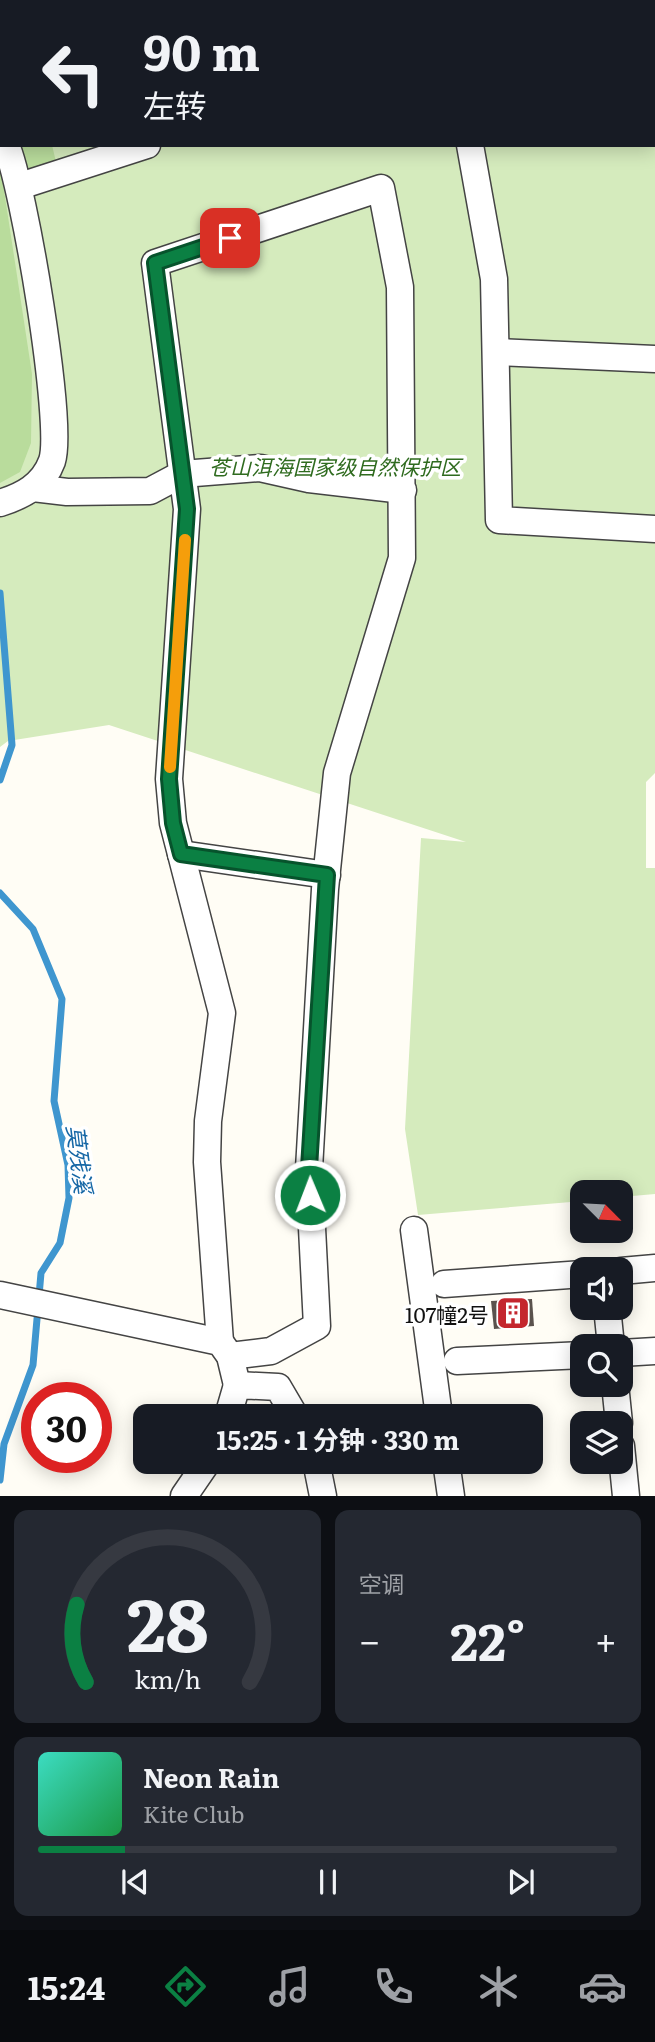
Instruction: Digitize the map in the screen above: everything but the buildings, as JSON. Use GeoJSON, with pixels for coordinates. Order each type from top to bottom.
{"type":"FeatureCollection","features":[{"type":"Feature","properties":{"kind":"street"},"geometry":{"type":"LineString","coordinates":[[7,147],[20,186],[54,431],[51,462],[19,495]]}},
{"type":"Feature","properties":{"kind":"street"},"geometry":{"type":"LineString","coordinates":[[20,186],[141,147]]}},
{"type":"Feature","properties":{"kind":"street"},"geometry":{"type":"LineString","coordinates":[[470,147],[494,279],[498,352],[499,520],[655,530]]}},
{"type":"Feature","properties":{"kind":"street"},"geometry":{"type":"LineString","coordinates":[[12,1298],[225,1349],[271,1351],[317,1326],[309,1168],[327,875],[337,773],[402,558],[400,287],[381,188],[155,263],[187,509],[169,779],[173,823],[222,1013],[208,1121],[207,1162],[225,1349],[237,1385],[232,1404]]}},
{"type":"Feature","properties":{"kind":"street"},"geometry":{"type":"LineString","coordinates":[[498,352],[655,359]]}},
{"type":"Feature","properties":{"kind":"street"},"geometry":{"type":"LineString","coordinates":[[19,495],[150,491],[182,474],[260,468],[309,479],[403,490]]}},
{"type":"Feature","properties":{"kind":"street"},"geometry":{"type":"LineString","coordinates":[[181,854],[327,875]]}},
{"type":"Feature","properties":{"kind":"street"},"geometry":{"type":"LineString","coordinates":[[414,1230],[437,1404]]}},
{"type":"Feature","properties":{"kind":"street"},"geometry":{"type":"LineString","coordinates":[[633,1270],[655,1268]]}},
{"type":"Feature","properties":{"kind":"street"},"geometry":{"type":"LineString","coordinates":[[444,1284],[570,1275]]}},
{"type":"Feature","properties":{"kind":"street"},"geometry":{"type":"LineString","coordinates":[[633,1352],[655,1350]]}},
{"type":"Feature","properties":{"kind":"street"},"geometry":{"type":"LineString","coordinates":[[271,1351],[278,1387],[288,1404]]}},
{"type":"Feature","properties":{"kind":"street"},"geometry":{"type":"LineString","coordinates":[[457,1361],[570,1356]]}},
{"type":"Feature","properties":{"kind":"street"},"geometry":{"type":"LineString","coordinates":[[237,1385],[278,1387]]}},
{"type":"Feature","properties":{"kind":"street"},"geometry":{"type":"LineString","coordinates":[[184,1496],[199,1474]]}},
{"type":"Feature","properties":{"kind":"street"},"geometry":{"type":"LineString","coordinates":[[319,1474],[323,1496]]}},
{"type":"Feature","properties":{"kind":"street"},"geometry":{"type":"LineString","coordinates":[[448,1474],[451,1496]]}},
{"type":"Feature","properties":{"kind":"street"},"geometry":{"type":"LineString","coordinates":[[624,1474],[626,1496]]}},
{"type":"Feature","properties":{"kind":"green space","name":"苍山洱海国家级自然保护区"},"geometry":{"type":"Polygon","coordinates":[[[0,147],[655,147],[655,773],[646,782],[646,868],[655,868],[655,1194],[634,1196],[634,1180],[570,1180],[570,1202],[418,1215],[405,1129],[421,838],[466,842],[109,725],[8,741],[0,747],[0,147]]]}},
{"type":"Feature","properties":{"kind":"green space"},"geometry":{"type":"Polygon","coordinates":[[[0,147],[52,147],[56,162],[2,177],[32,374],[31,443],[20,472],[0,483],[0,147]]]}},
{"type":"Feature","properties":{"kind":"waterway","name":"莫残溪"},"geometry":{"type":"LineString","coordinates":[[0,593],[12,745],[0,780]]}},
{"type":"Feature","properties":{"kind":"waterway","name":"莫残溪"},"geometry":{"type":"LineString","coordinates":[[0,893],[33,929],[62,999],[54,1101],[68,1165],[69,1198],[60,1243],[41,1273],[33,1365],[4,1444],[0,1480]]}},
{"type":"Feature","properties":{"kind":"slow traffic"},"geometry":{"type":"LineString","coordinates":[[170,767],[185,540]]}},
{"type":"Feature","properties":{"kind":"place","name":"107幢2号"},"geometry":{"type":"Point","coordinates":[513,1313]}},
{"type":"Feature","properties":{"kind":"route"},"geometry":{"type":"LineString","coordinates":[[230,238],[155,263],[187,509],[169,779],[173,823],[181,854],[327,875],[309,1168],[310,1195]]}}]}
